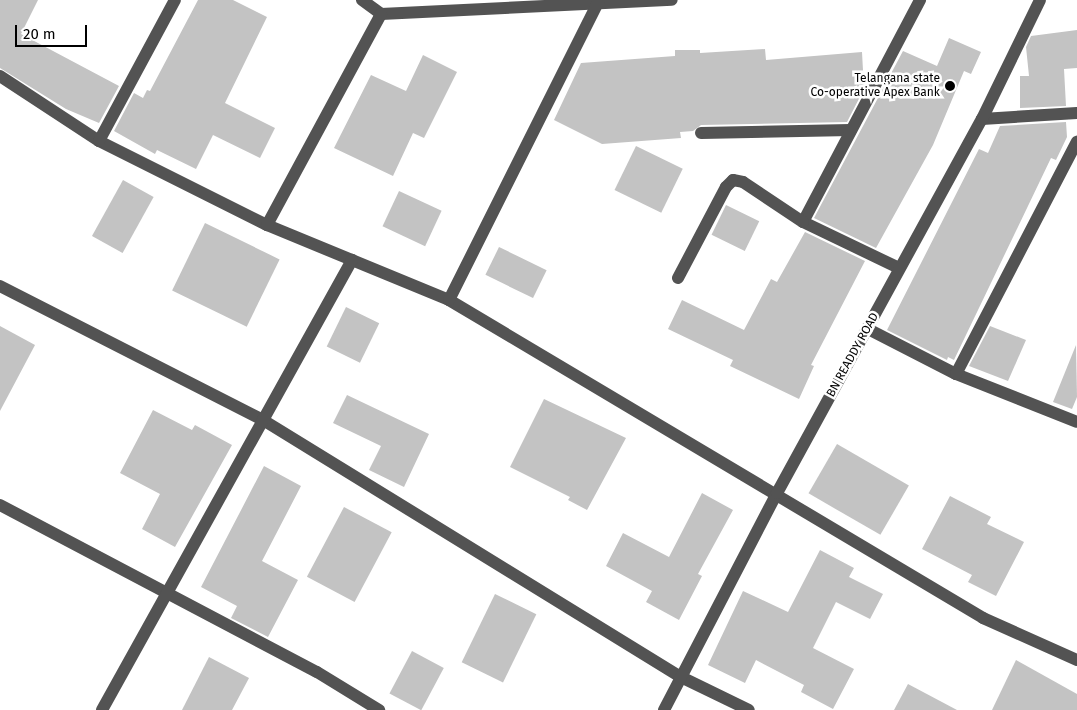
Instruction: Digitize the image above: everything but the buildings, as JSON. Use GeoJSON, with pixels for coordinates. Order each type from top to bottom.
{"type":"FeatureCollection","features":[{"type":"Feature","properties":{"kind":"street"},"geometry":{"type":"LineString","coordinates":[[99,141],[175,0]]}},
{"type":"Feature","properties":{"kind":"street"},"geometry":{"type":"LineString","coordinates":[[362,0],[381,14],[672,0]]}},
{"type":"Feature","properties":{"kind":"street"},"geometry":{"type":"LineString","coordinates":[[803,222],[920,0]]}},
{"type":"Feature","properties":{"kind":"street","name":"BN READDY ROAD"},"geometry":{"type":"LineString","coordinates":[[664,710],[683,678],[777,493],[982,119],[1040,0]]}},
{"type":"Feature","properties":{"kind":"street"},"geometry":{"type":"LineString","coordinates":[[449,300],[599,3]]}},
{"type":"Feature","properties":{"kind":"street"},"geometry":{"type":"LineString","coordinates":[[267,225],[381,14]]}},
{"type":"Feature","properties":{"kind":"street"},"geometry":{"type":"LineString","coordinates":[[0,76],[99,141],[267,225],[449,300],[777,493],[983,618],[1077,660]]}},
{"type":"Feature","properties":{"kind":"street"},"geometry":{"type":"LineString","coordinates":[[982,119],[1077,113]]}},
{"type":"Feature","properties":{"kind":"street"},"geometry":{"type":"LineString","coordinates":[[701,133],[851,130]]}},
{"type":"Feature","properties":{"kind":"street"},"geometry":{"type":"LineString","coordinates":[[956,374],[1077,142]]}},
{"type":"Feature","properties":{"kind":"street"},"geometry":{"type":"LineString","coordinates":[[678,278],[726,187],[734,180],[743,182],[803,222],[899,268]]}},
{"type":"Feature","properties":{"kind":"street"},"geometry":{"type":"LineString","coordinates":[[102,710],[352,260]]}},
{"type":"Feature","properties":{"kind":"street"},"geometry":{"type":"LineString","coordinates":[[0,286],[263,420],[683,678],[748,710]]}},
{"type":"Feature","properties":{"kind":"street"},"geometry":{"type":"LineString","coordinates":[[868,329],[956,374],[1077,422]]}},
{"type":"Feature","properties":{"kind":"street"},"geometry":{"type":"LineString","coordinates":[[0,505],[317,672],[379,710]]}},
{"type":"Feature","properties":{"kind":"place","name":"Telangana state Co-operative Apex Bank"},"geometry":{"type":"Point","coordinates":[950,86]}}]}
